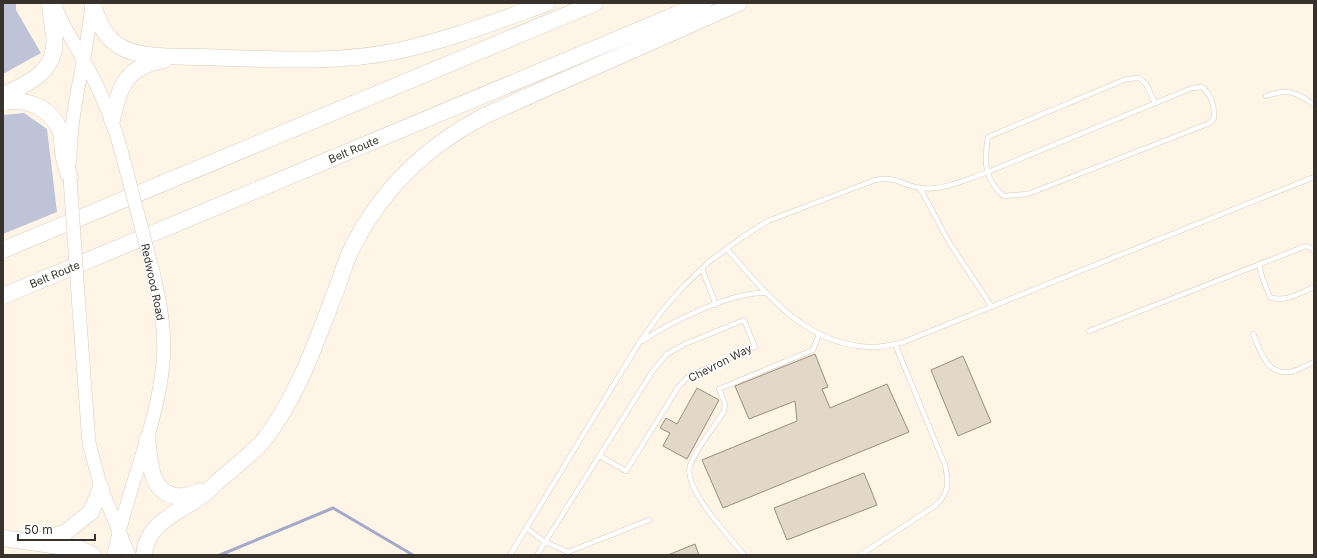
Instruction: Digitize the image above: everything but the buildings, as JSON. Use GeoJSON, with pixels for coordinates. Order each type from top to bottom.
{"type":"FeatureCollection","features":[{"type":"Feature","properties":{"kind":"highway"},"geometry":{"type":"LineString","coordinates":[[3,95],[31,82],[46,66],[54,47],[50,3]]}},
{"type":"Feature","properties":{"kind":"highway"},"geometry":{"type":"LineString","coordinates":[[92,3],[98,19],[106,33],[122,48],[138,54],[182,57],[267,59],[360,57],[424,45],[547,3]]}},
{"type":"Feature","properties":{"kind":"highway"},"geometry":{"type":"LineString","coordinates":[[3,250],[595,3]]}},
{"type":"Feature","properties":{"kind":"highway","name":"Belt Route"},"geometry":{"type":"LineString","coordinates":[[3,296],[704,3]]}},
{"type":"Feature","properties":{"kind":"highway"},"geometry":{"type":"LineString","coordinates":[[144,555],[147,541],[156,527],[201,497],[223,477],[266,437],[289,405],[303,376],[353,246],[376,208],[395,184],[426,154],[456,131],[484,116],[739,3]]}},
{"type":"Feature","properties":{"kind":"highway"},"geometry":{"type":"LineString","coordinates":[[112,120],[118,94],[123,83],[134,72],[151,62],[182,57]]}},
{"type":"Feature","properties":{"kind":"highway"},"geometry":{"type":"LineString","coordinates":[[3,102],[17,100],[30,103],[42,109],[53,119],[62,136],[64,158],[70,178]]}},
{"type":"Feature","properties":{"kind":"highway"},"geometry":{"type":"LineString","coordinates":[[147,440],[152,476],[158,486],[166,492],[179,496],[190,495],[223,477]]}},
{"type":"Feature","properties":{"kind":"highway"},"geometry":{"type":"LineString","coordinates":[[37,542],[66,532],[91,512],[101,488]]}},
{"type":"Feature","properties":{"kind":"highway"},"geometry":{"type":"LineString","coordinates":[[3,538],[80,549],[93,555]]}},
{"type":"Feature","properties":{"kind":"main road","name":"Redwood Road"},"geometry":{"type":"LineString","coordinates":[[54,3],[64,26],[84,59],[101,93],[112,120],[153,272],[162,323],[163,362],[159,393],[114,555]]}},
{"type":"Feature","properties":{"kind":"main road"},"geometry":{"type":"LineString","coordinates":[[92,3],[84,59],[72,121],[70,178],[87,432],[92,462],[101,488],[129,555]]}},
{"type":"Feature","properties":{"kind":"lane"},"geometry":{"type":"LineString","coordinates":[[510,555],[639,343],[661,312],[702,269],[727,249],[768,222],[875,180],[887,178],[897,179],[908,185],[920,188],[937,188],[988,172],[1192,88],[1202,87],[1207,91],[1211,98],[1214,118],[1210,123],[1028,194],[1004,196],[994,188],[988,172],[986,154],[988,137],[1126,79],[1139,78],[1146,84],[1155,103]]}},
{"type":"Feature","properties":{"kind":"lane"},"geometry":{"type":"LineString","coordinates":[[1266,96],[1279,91],[1291,92],[1305,98],[1314,105]]}},
{"type":"Feature","properties":{"kind":"lane"},"geometry":{"type":"LineString","coordinates":[[727,249],[766,293],[794,319],[830,340],[849,345],[872,347],[895,344],[992,307],[1314,177]]}},
{"type":"Feature","properties":{"kind":"lane"},"geometry":{"type":"LineString","coordinates":[[920,188],[949,242],[992,307]]}},
{"type":"Feature","properties":{"kind":"lane"},"geometry":{"type":"LineString","coordinates":[[1089,331],[1306,246],[1313,248],[1314,251]]}},
{"type":"Feature","properties":{"kind":"lane"},"geometry":{"type":"LineString","coordinates":[[1259,264],[1262,277],[1270,297],[1277,300],[1288,298],[1314,287]]}},
{"type":"Feature","properties":{"kind":"lane"},"geometry":{"type":"LineString","coordinates":[[702,269],[716,305]]}},
{"type":"Feature","properties":{"kind":"lane"},"geometry":{"type":"LineString","coordinates":[[639,343],[673,324],[741,295],[754,292],[766,293]]}},
{"type":"Feature","properties":{"kind":"lane","name":"Chevron Way"},"geometry":{"type":"LineString","coordinates":[[537,555],[652,372],[667,354],[685,344],[744,320],[755,347],[689,376],[679,386],[626,471],[600,456]]}},
{"type":"Feature","properties":{"kind":"lane"},"geometry":{"type":"LineString","coordinates":[[744,555],[698,496],[690,477],[690,466],[724,411],[725,404],[719,389],[813,350],[819,334]]}},
{"type":"Feature","properties":{"kind":"lane"},"geometry":{"type":"LineString","coordinates":[[1253,334],[1264,360],[1274,371],[1288,372],[1314,362]]}},
{"type":"Feature","properties":{"kind":"lane"},"geometry":{"type":"LineString","coordinates":[[860,555],[935,506],[943,499],[948,488],[948,477],[945,465],[895,344]]}},
{"type":"Feature","properties":{"kind":"lane"},"geometry":{"type":"LineString","coordinates":[[526,528],[545,542],[568,552],[649,520]]}},
{"type":"Feature","properties":{"kind":"shaded area"},"geometry":{"type":"Polygon","coordinates":[[[3,3],[16,3],[16,10],[41,53],[3,74],[3,3]]]}},
{"type":"Feature","properties":{"kind":"shaded area"},"geometry":{"type":"Polygon","coordinates":[[[24,113],[47,129],[57,212],[3,234],[3,115],[24,113]]]}},
{"type":"Feature","properties":{"kind":"waterway"},"geometry":{"type":"LineString","coordinates":[[220,555],[333,508],[413,555]]}}]}
